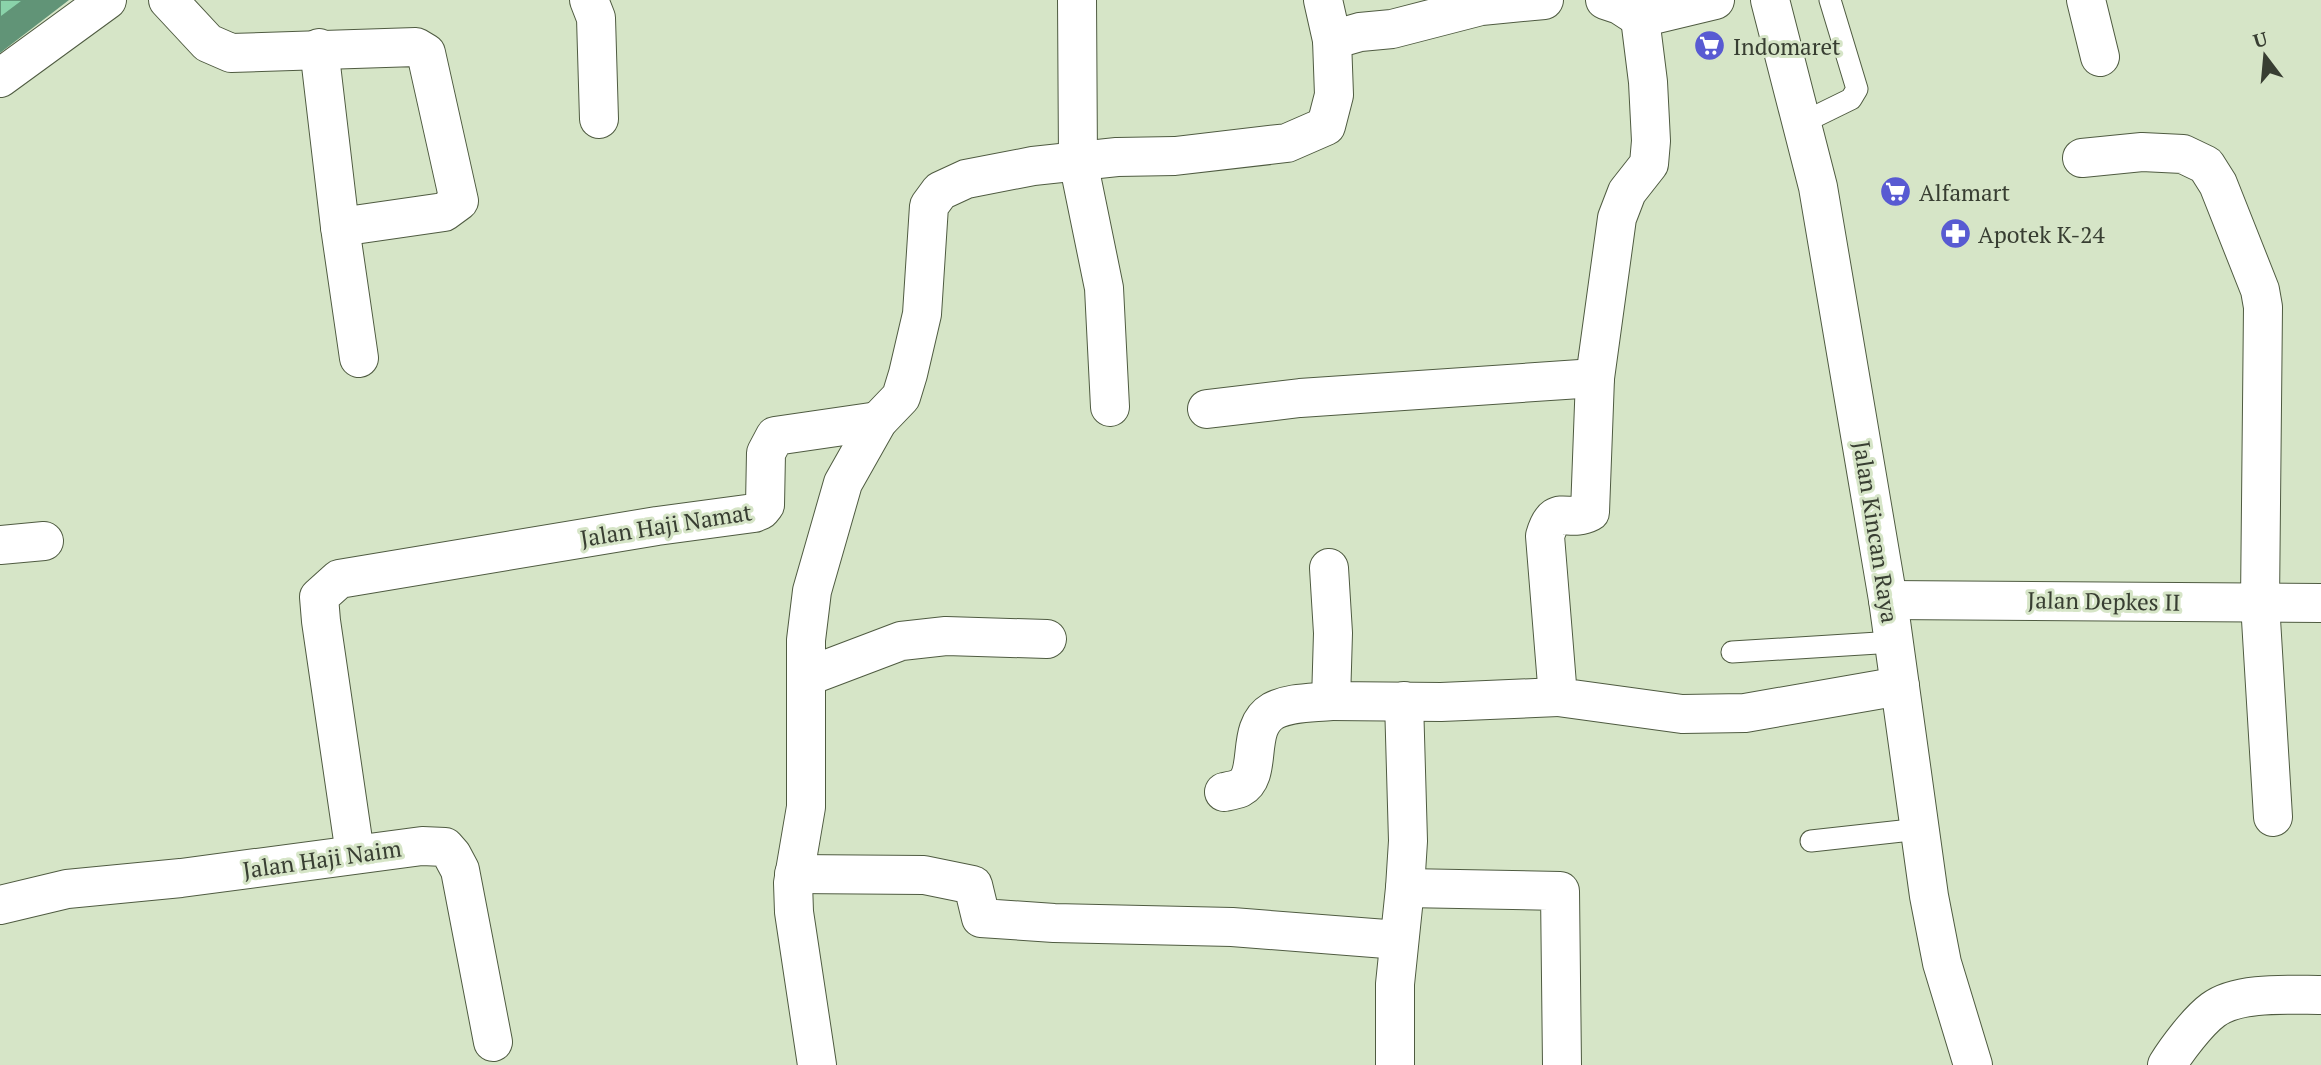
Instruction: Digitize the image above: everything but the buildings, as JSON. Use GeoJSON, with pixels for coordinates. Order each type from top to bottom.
{"type":"FeatureCollection","features":[{"type":"Feature","properties":{"kind":"street"},"geometry":{"type":"LineString","coordinates":[[0,78],[107,0]]}},
{"type":"Feature","properties":{"kind":"street"},"geometry":{"type":"LineString","coordinates":[[168,0],[208,43],[231,53],[319,48],[416,47],[426,53],[459,201],[444,212],[340,227]]}},
{"type":"Feature","properties":{"kind":"street"},"geometry":{"type":"LineString","coordinates":[[590,0],[596,18],[599,119]]}},
{"type":"Feature","properties":{"kind":"street"},"geometry":{"type":"LineString","coordinates":[[1077,0],[1078,161],[1104,288],[1110,407]]}},
{"type":"Feature","properties":{"kind":"street"},"geometry":{"type":"LineString","coordinates":[[817,1065],[794,912],[794,874],[806,807],[806,640],[811,591],[843,484],[878,421],[901,397],[922,314],[929,206],[940,191],[966,179],[1033,166],[1117,157],[1188,155],[1287,143],[1325,126],[1334,94],[1332,40],[1323,0]]}},
{"type":"Feature","properties":{"kind":"street"},"geometry":{"type":"LineString","coordinates":[[1332,40],[1360,32],[1392,29],[1481,5],[1544,0]]}},
{"type":"Feature","properties":{"kind":"street"},"geometry":{"type":"LineString","coordinates":[[1605,0],[1620,5],[1640,18],[1715,0]]}},
{"type":"Feature","properties":{"kind":"street","name":"Jalan Kincan Raya"},"geometry":{"type":"LineString","coordinates":[[1770,0],[1822,213],[1888,600],[1929,896],[1942,963],[1973,1065]]}},
{"type":"Feature","properties":{"kind":"street"},"geometry":{"type":"LineString","coordinates":[[2086,0],[2100,57]]}},
{"type":"Feature","properties":{"kind":"street"},"geometry":{"type":"LineString","coordinates":[[1558,697],[1545,536],[1549,521],[1556,515],[1585,515],[1591,512],[1595,378],[1617,218],[1627,192],[1649,164],[1651,141],[1648,82],[1640,18]]}},
{"type":"Feature","properties":{"kind":"street"},"geometry":{"type":"LineString","coordinates":[[319,48],[359,358]]}},
{"type":"Feature","properties":{"kind":"street"},"geometry":{"type":"LineString","coordinates":[[2082,158],[2142,152],[2183,154],[2206,165],[2218,184],[2251,264],[2263,307],[2260,603],[2273,817]]}},
{"type":"Feature","properties":{"kind":"street"},"geometry":{"type":"LineString","coordinates":[[1207,409],[1300,398],[1595,378]]}},
{"type":"Feature","properties":{"kind":"street","name":"Jalan Haji Namat"},"geometry":{"type":"LineString","coordinates":[[355,854],[319,597],[339,579],[657,526],[754,513],[765,505],[766,453],[775,436],[878,421]]}},
{"type":"Feature","properties":{"kind":"street"},"geometry":{"type":"LineString","coordinates":[[0,545],[44,541]]}},
{"type":"Feature","properties":{"kind":"street"},"geometry":{"type":"LineString","coordinates":[[1329,568],[1331,701]]}},
{"type":"Feature","properties":{"kind":"street","name":"Jalan Depkes II"},"geometry":{"type":"LineString","coordinates":[[1888,600],[2321,603]]}},
{"type":"Feature","properties":{"kind":"street"},"geometry":{"type":"LineString","coordinates":[[806,677],[901,641],[946,636],[1047,639]]}},
{"type":"Feature","properties":{"kind":"street"},"geometry":{"type":"LineString","coordinates":[[1224,792],[1239,788],[1247,782],[1253,765],[1256,734],[1262,722],[1271,712],[1288,705],[1331,701],[1441,702],[1558,697],[1682,714],[1745,713],[1900,686]]}},
{"type":"Feature","properties":{"kind":"street"},"geometry":{"type":"LineString","coordinates":[[1395,1065],[1395,984],[1408,841],[1404,702]]}},
{"type":"Feature","properties":{"kind":"street","name":"Jalan Haji Naim"},"geometry":{"type":"LineString","coordinates":[[0,905],[67,889],[181,878],[422,846],[445,847],[460,870],[493,1042]]}},
{"type":"Feature","properties":{"kind":"street"},"geometry":{"type":"LineString","coordinates":[[794,874],[924,875],[973,885],[981,918],[1054,923],[1232,927],[1399,940]]}},
{"type":"Feature","properties":{"kind":"street"},"geometry":{"type":"LineString","coordinates":[[1405,888],[1560,891],[1562,1065]]}},
{"type":"Feature","properties":{"kind":"street"},"geometry":{"type":"LineString","coordinates":[[2168,1065],[2177,1049],[2214,1009],[2241,999],[2268,995],[2321,995]]}},
{"type":"Feature","properties":{"kind":"lane"},"geometry":{"type":"LineString","coordinates":[[1802,123],[1851,99],[1857,89],[1830,0]]}},
{"type":"Feature","properties":{"kind":"lane"},"geometry":{"type":"LineString","coordinates":[[1732,652],[1894,642]]}},
{"type":"Feature","properties":{"kind":"lane"},"geometry":{"type":"LineString","coordinates":[[1811,841],[1920,829]]}},
{"type":"Feature","properties":{"kind":"place","name":"Indomaret"},"geometry":{"type":"Point","coordinates":[1710,46]}},
{"type":"Feature","properties":{"kind":"place","name":"Alfamart"},"geometry":{"type":"Point","coordinates":[1896,192]}},
{"type":"Feature","properties":{"kind":"place","name":"Apotek K-24"},"geometry":{"type":"Point","coordinates":[1955,234]}}]}
